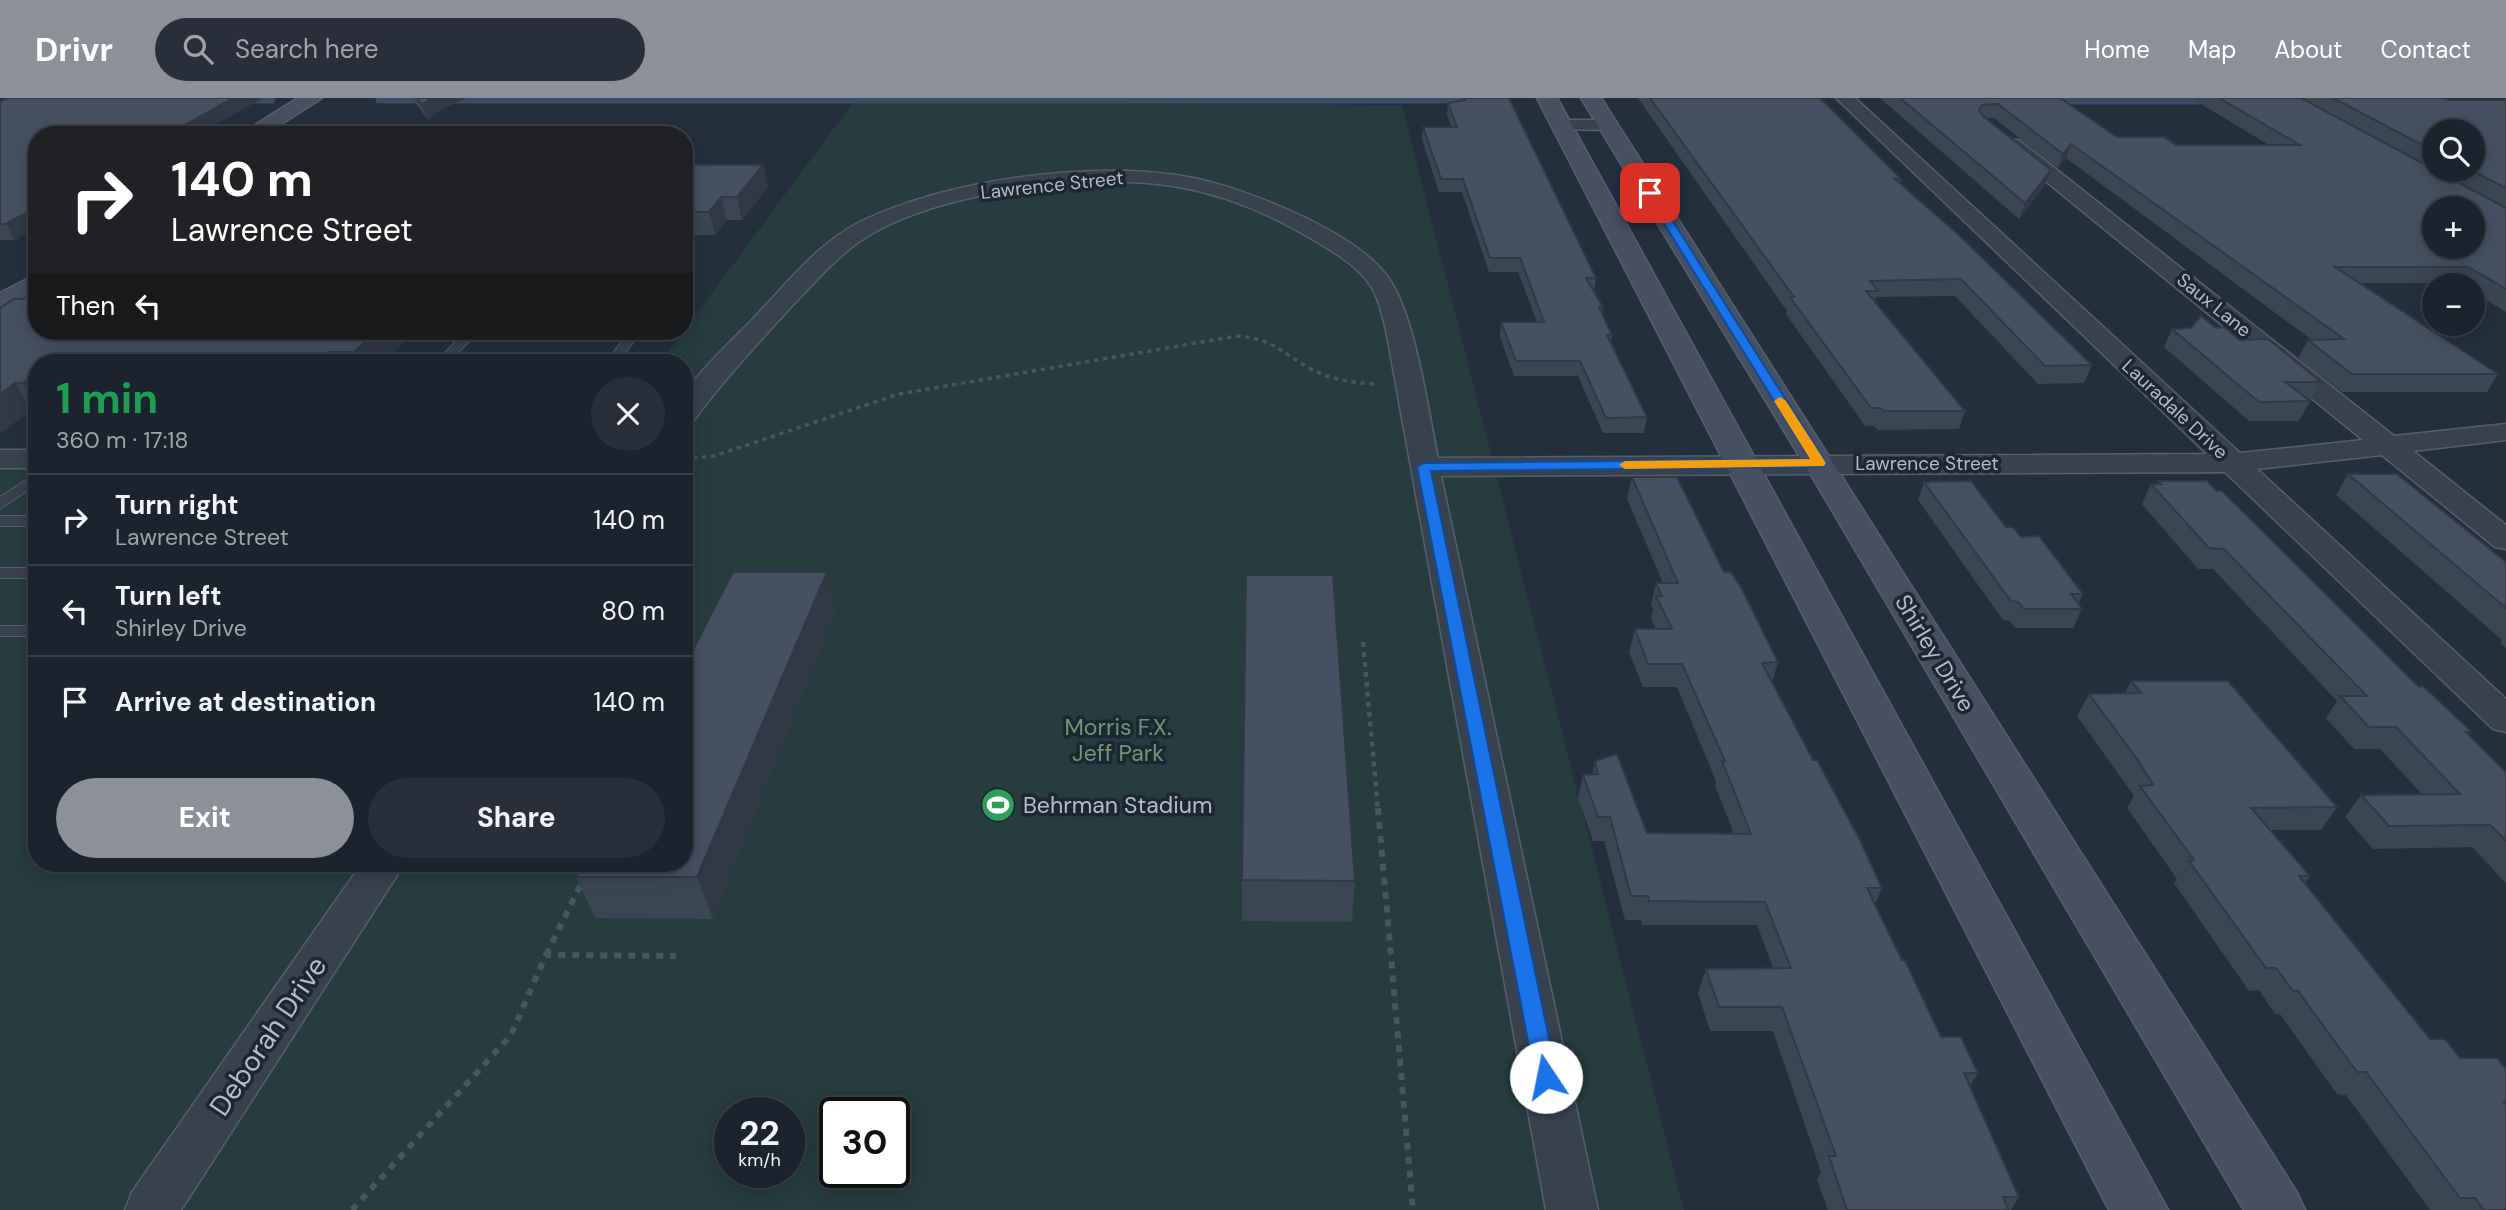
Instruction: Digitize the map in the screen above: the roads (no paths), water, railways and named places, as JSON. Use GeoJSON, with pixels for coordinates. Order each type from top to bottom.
{"type":"FeatureCollection","features":[{"type":"Feature","properties":{"kind":"street","name":"Lauradale Drive"},"geometry":{"type":"LineString","coordinates":[[1845,98],[2506,720]]}},
{"type":"Feature","properties":{"kind":"street"},"geometry":{"type":"LineString","coordinates":[[268,126],[321,101]]}},
{"type":"Feature","properties":{"kind":"street"},"geometry":{"type":"LineString","coordinates":[[292,126],[321,101]]}},
{"type":"Feature","properties":{"kind":"street"},"geometry":{"type":"LineString","coordinates":[[1599,112],[1554,111],[2139,1210]]}},
{"type":"Feature","properties":{"kind":"street","name":"Shirley Drive"},"geometry":{"type":"LineString","coordinates":[[1599,112],[1819,463],[2276,1210]]}},
{"type":"Feature","properties":{"kind":"street","name":"Saux Lane"},"geometry":{"type":"LineString","coordinates":[[1997,132],[2506,540]]}},
{"type":"Feature","properties":{"kind":"street","name":"Lawrence Street"},"geometry":{"type":"LineString","coordinates":[[693,403],[721,367],[836,246],[854,233],[884,218],[927,203],[989,190],[1094,177],[1176,181],[1206,187],[1294,220],[1337,246],[1377,278],[1398,330],[1424,467],[2232,463],[2506,432]]}},
{"type":"Feature","properties":{"kind":"street"},"geometry":{"type":"LineString","coordinates":[[0,280],[28,264]]}},
{"type":"Feature","properties":{"kind":"street"},"geometry":{"type":"LineString","coordinates":[[0,304],[28,287]]}},
{"type":"Feature","properties":{"kind":"street"},"geometry":{"type":"LineString","coordinates":[[0,459],[28,459]]}},
{"type":"Feature","properties":{"kind":"street"},"geometry":{"type":"LineString","coordinates":[[1424,467],[1572,1210]]}},
{"type":"Feature","properties":{"kind":"street","name":"Deborah Drive"},"geometry":{"type":"LineString","coordinates":[[151,1210],[378,872]]}},
{"type":"Feature","properties":{"kind":"lane"},"geometry":{"type":"LineString","coordinates":[[450,354],[464,340]]}},
{"type":"Feature","properties":{"kind":"lane"},"geometry":{"type":"LineString","coordinates":[[618,354],[629,340]]}},
{"type":"Feature","properties":{"kind":"lane"},"geometry":{"type":"LineString","coordinates":[[0,504],[28,484]]}},
{"type":"Feature","properties":{"kind":"lane"},"geometry":{"type":"LineString","coordinates":[[0,521],[28,521]]}},
{"type":"Feature","properties":{"kind":"lane"},"geometry":{"type":"LineString","coordinates":[[0,573],[28,573]]}},
{"type":"Feature","properties":{"kind":"lane"},"geometry":{"type":"LineString","coordinates":[[0,631],[28,631]]}},
{"type":"Feature","properties":{"kind":"waterway"},"geometry":{"type":"LineString","coordinates":[[245,100],[272,100]]}},
{"type":"Feature","properties":{"kind":"waterway"},"geometry":{"type":"LineString","coordinates":[[379,100],[427,100]]}},
{"type":"Feature","properties":{"kind":"waterway"},"geometry":{"type":"LineString","coordinates":[[446,100],[1474,100]]}},
{"type":"Feature","properties":{"kind":"waterway"},"geometry":{"type":"LineString","coordinates":[[2048,101],[2212,101]]}},
{"type":"Feature","properties":{"kind":"place","name":"Behrman Stadium"},"geometry":{"type":"Point","coordinates":[998,805]}},
{"type":"Feature","properties":{"kind":"park label","name":"Morris F.X. Jeff Park"},"geometry":{"type":"Point","coordinates":[1118,740]}}]}
